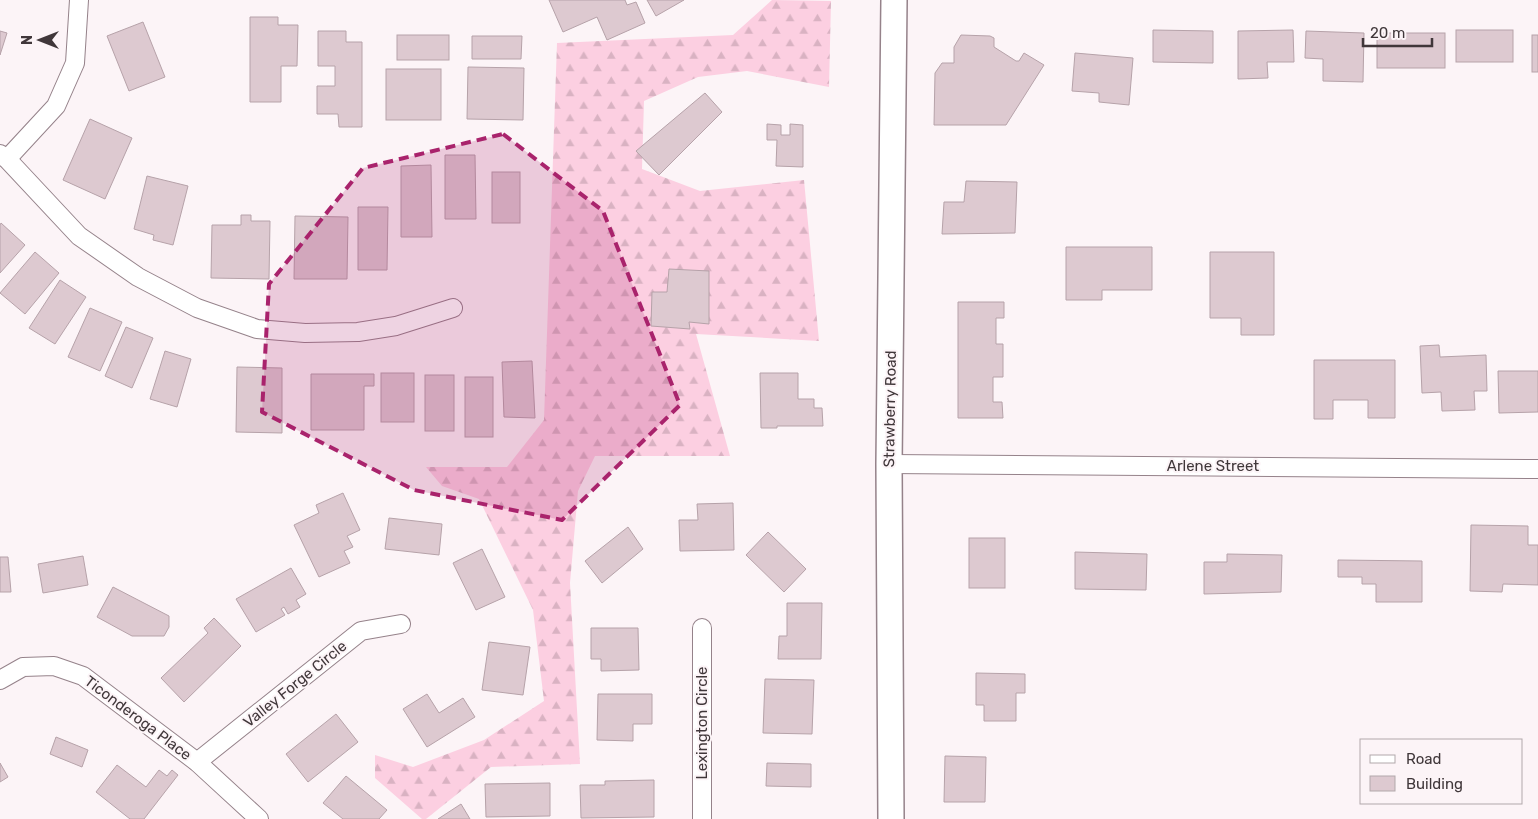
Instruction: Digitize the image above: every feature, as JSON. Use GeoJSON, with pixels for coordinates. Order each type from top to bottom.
{"type":"FeatureCollection","features":[{"type":"Feature","properties":{"kind":"street"},"geometry":{"type":"LineString","coordinates":[[79,0],[75,63],[56,106],[4,157],[79,236],[138,277],[197,308],[257,329],[305,333],[358,332],[396,326],[453,308]]}},
{"type":"Feature","properties":{"kind":"street","name":"Strawberry Road"},"geometry":{"type":"LineString","coordinates":[[891,819],[889,464],[894,0]]}},
{"type":"Feature","properties":{"kind":"street","name":"Arlene Street"},"geometry":{"type":"LineString","coordinates":[[889,464],[1538,469]]}},
{"type":"Feature","properties":{"kind":"street","name":"Valley Forge Circle"},"geometry":{"type":"LineString","coordinates":[[197,762],[361,631],[401,624]]}},
{"type":"Feature","properties":{"kind":"street","name":"Lexington Circle"},"geometry":{"type":"LineString","coordinates":[[702,628],[702,819]]}},
{"type":"Feature","properties":{"kind":"street","name":"Ticonderoga Place"},"geometry":{"type":"LineString","coordinates":[[0,680],[23,667],[54,666],[83,676],[197,762],[259,819]]}},
{"type":"Feature","properties":{"kind":"highlighted area"},"geometry":{"type":"Polygon","coordinates":[[[503,134],[603,211],[680,405],[562,520],[414,490],[262,412],[269,284],[363,168],[503,134]]]}},
{"type":"Feature","properties":{"kind":"green space"},"geometry":{"type":"Polygon","coordinates":[[[772,0],[831,1],[829,87],[747,71],[698,77],[644,101],[642,169],[700,191],[804,180],[819,341],[696,334],[730,456],[595,456],[578,491],[570,583],[580,764],[491,767],[426,819],[422,819],[375,778],[375,755],[413,767],[484,740],[544,701],[533,610],[479,499],[442,486],[426,467],[507,467],[544,420],[557,43],[733,35],[772,0]]]}},
{"type":"Feature","properties":{"kind":"building"},"geometry":{"type":"Polygon","coordinates":[[[549,0],[625,0],[627,5],[636,2],[645,23],[607,40],[597,17],[563,32],[549,0]]]}},
{"type":"Feature","properties":{"kind":"building"},"geometry":{"type":"Polygon","coordinates":[[[647,0],[684,0],[656,16],[647,0]]]}},
{"type":"Feature","properties":{"kind":"building"},"geometry":{"type":"Polygon","coordinates":[[[250,17],[278,17],[278,25],[298,25],[297,66],[281,66],[281,102],[250,102],[250,17]]]}},
{"type":"Feature","properties":{"kind":"building"},"geometry":{"type":"Polygon","coordinates":[[[143,22],[165,77],[129,91],[107,36],[143,22]]]}},
{"type":"Feature","properties":{"kind":"building"},"geometry":{"type":"Polygon","coordinates":[[[1153,30],[1213,31],[1213,63],[1153,62],[1153,30]]]}},
{"type":"Feature","properties":{"kind":"building"},"geometry":{"type":"Polygon","coordinates":[[[1293,30],[1294,62],[1267,62],[1268,78],[1238,79],[1238,31],[1293,30]]]}},
{"type":"Feature","properties":{"kind":"building"},"geometry":{"type":"Polygon","coordinates":[[[1456,30],[1513,30],[1513,62],[1456,62],[1456,30]]]}},
{"type":"Feature","properties":{"kind":"building"},"geometry":{"type":"Polygon","coordinates":[[[0,31],[7,33],[0,55],[0,31]]]}},
{"type":"Feature","properties":{"kind":"building"},"geometry":{"type":"Polygon","coordinates":[[[318,31],[346,31],[346,42],[362,42],[362,127],[339,127],[338,114],[317,114],[317,86],[335,86],[335,66],[318,66],[318,31]]]}},
{"type":"Feature","properties":{"kind":"building"},"geometry":{"type":"Polygon","coordinates":[[[1306,31],[1364,33],[1363,82],[1323,81],[1323,59],[1305,58],[1306,31]]]}},
{"type":"Feature","properties":{"kind":"building"},"geometry":{"type":"Polygon","coordinates":[[[1377,33],[1445,33],[1445,68],[1377,68],[1377,33]]]}},
{"type":"Feature","properties":{"kind":"building"},"geometry":{"type":"Polygon","coordinates":[[[397,35],[449,35],[449,60],[397,60],[397,35]]]}},
{"type":"Feature","properties":{"kind":"building"},"geometry":{"type":"Polygon","coordinates":[[[961,35],[990,36],[994,38],[994,47],[1016,61],[1019,61],[1024,53],[1044,65],[1006,125],[934,125],[935,73],[942,63],[954,63],[954,47],[961,35]]]}},
{"type":"Feature","properties":{"kind":"building"},"geometry":{"type":"Polygon","coordinates":[[[1532,35],[1538,35],[1538,72],[1532,72],[1532,35]]]}},
{"type":"Feature","properties":{"kind":"building"},"geometry":{"type":"Polygon","coordinates":[[[472,36],[522,36],[521,59],[472,59],[472,36]]]}},
{"type":"Feature","properties":{"kind":"building"},"geometry":{"type":"Polygon","coordinates":[[[1075,53],[1133,58],[1129,105],[1099,102],[1099,93],[1072,91],[1075,53]]]}},
{"type":"Feature","properties":{"kind":"building"},"geometry":{"type":"Polygon","coordinates":[[[468,67],[524,68],[523,120],[467,119],[468,67]]]}},
{"type":"Feature","properties":{"kind":"building"},"geometry":{"type":"Polygon","coordinates":[[[386,69],[441,69],[441,120],[386,120],[386,69]]]}},
{"type":"Feature","properties":{"kind":"building"},"geometry":{"type":"Polygon","coordinates":[[[705,93],[722,112],[659,175],[636,151],[705,93]]]}},
{"type":"Feature","properties":{"kind":"building"},"geometry":{"type":"Polygon","coordinates":[[[90,119],[132,138],[105,199],[63,180],[90,119]]]}},
{"type":"Feature","properties":{"kind":"building"},"geometry":{"type":"Polygon","coordinates":[[[767,124],[781,125],[781,135],[790,135],[790,124],[803,125],[803,167],[776,166],[777,140],[767,140],[767,124]]]}},
{"type":"Feature","properties":{"kind":"building"},"geometry":{"type":"Polygon","coordinates":[[[445,155],[475,155],[476,219],[445,219],[445,155]]]}},
{"type":"Feature","properties":{"kind":"building"},"geometry":{"type":"Polygon","coordinates":[[[431,165],[432,237],[401,237],[401,166],[431,165]]]}},
{"type":"Feature","properties":{"kind":"building"},"geometry":{"type":"Polygon","coordinates":[[[492,172],[520,172],[520,223],[492,223],[492,172]]]}},
{"type":"Feature","properties":{"kind":"building"},"geometry":{"type":"Polygon","coordinates":[[[147,176],[188,186],[173,245],[153,240],[154,235],[134,229],[147,176]]]}},
{"type":"Feature","properties":{"kind":"building"},"geometry":{"type":"Polygon","coordinates":[[[966,181],[1017,182],[1015,233],[942,234],[944,202],[964,202],[966,181]]]}},
{"type":"Feature","properties":{"kind":"building"},"geometry":{"type":"Polygon","coordinates":[[[358,207],[388,207],[387,270],[358,270],[358,207]]]}},
{"type":"Feature","properties":{"kind":"building"},"geometry":{"type":"Polygon","coordinates":[[[241,215],[251,215],[251,221],[270,221],[269,279],[211,278],[212,225],[241,225],[241,215]]]}},
{"type":"Feature","properties":{"kind":"building"},"geometry":{"type":"Polygon","coordinates":[[[295,216],[348,217],[347,279],[294,279],[295,216]]]}},
{"type":"Feature","properties":{"kind":"building"},"geometry":{"type":"Polygon","coordinates":[[[1,223],[25,245],[0,273],[0,225],[1,223]]]}},
{"type":"Feature","properties":{"kind":"building"},"geometry":{"type":"Polygon","coordinates":[[[1066,247],[1152,247],[1152,290],[1102,290],[1102,300],[1066,300],[1066,247]]]}},
{"type":"Feature","properties":{"kind":"building"},"geometry":{"type":"Polygon","coordinates":[[[35,252],[59,273],[25,314],[0,293],[35,252]]]}},
{"type":"Feature","properties":{"kind":"building"},"geometry":{"type":"Polygon","coordinates":[[[1210,252],[1274,252],[1274,335],[1241,335],[1241,318],[1210,318],[1210,252]]]}},
{"type":"Feature","properties":{"kind":"building"},"geometry":{"type":"Polygon","coordinates":[[[669,269],[709,271],[709,324],[689,322],[690,329],[651,326],[652,292],[667,292],[669,269]]]}},
{"type":"Feature","properties":{"kind":"building"},"geometry":{"type":"Polygon","coordinates":[[[60,280],[86,297],[55,344],[29,328],[60,280]]]}},
{"type":"Feature","properties":{"kind":"building"},"geometry":{"type":"Polygon","coordinates":[[[958,302],[1004,302],[1004,318],[996,318],[996,344],[1003,344],[1003,377],[993,377],[993,402],[1002,402],[1003,418],[958,418],[958,302]]]}},
{"type":"Feature","properties":{"kind":"building"},"geometry":{"type":"Polygon","coordinates":[[[90,308],[122,322],[100,371],[68,357],[90,308]]]}},
{"type":"Feature","properties":{"kind":"building"},"geometry":{"type":"Polygon","coordinates":[[[126,327],[153,338],[132,388],[105,376],[126,327]]]}},
{"type":"Feature","properties":{"kind":"building"},"geometry":{"type":"Polygon","coordinates":[[[1439,345],[1440,357],[1486,355],[1487,391],[1474,391],[1475,410],[1442,411],[1441,392],[1422,393],[1420,346],[1439,345]]]}},
{"type":"Feature","properties":{"kind":"building"},"geometry":{"type":"Polygon","coordinates":[[[165,351],[191,359],[177,407],[150,399],[165,351]]]}},
{"type":"Feature","properties":{"kind":"building"},"geometry":{"type":"Polygon","coordinates":[[[1314,360],[1395,360],[1395,418],[1368,418],[1368,400],[1333,400],[1333,419],[1314,419],[1314,360]]]}},
{"type":"Feature","properties":{"kind":"building"},"geometry":{"type":"Polygon","coordinates":[[[532,361],[535,418],[504,417],[502,362],[532,361]]]}},
{"type":"Feature","properties":{"kind":"building"},"geometry":{"type":"Polygon","coordinates":[[[237,367],[282,368],[282,433],[236,432],[237,367]]]}},
{"type":"Feature","properties":{"kind":"building"},"geometry":{"type":"Polygon","coordinates":[[[1498,371],[1538,371],[1538,412],[1499,413],[1498,371]]]}},
{"type":"Feature","properties":{"kind":"building"},"geometry":{"type":"Polygon","coordinates":[[[381,373],[414,373],[414,422],[381,422],[381,373]]]}},
{"type":"Feature","properties":{"kind":"building"},"geometry":{"type":"Polygon","coordinates":[[[760,373],[798,373],[798,399],[814,399],[814,408],[822,408],[823,426],[761,428],[760,373]]]}},
{"type":"Feature","properties":{"kind":"building"},"geometry":{"type":"Polygon","coordinates":[[[311,374],[374,374],[374,386],[364,386],[364,430],[311,430],[311,374]]]}},
{"type":"Feature","properties":{"kind":"building"},"geometry":{"type":"Polygon","coordinates":[[[425,375],[454,375],[454,431],[425,431],[425,375]]]}},
{"type":"Feature","properties":{"kind":"building"},"geometry":{"type":"Polygon","coordinates":[[[465,377],[493,377],[493,437],[465,437],[465,377]]]}},
{"type":"Feature","properties":{"kind":"building"},"geometry":{"type":"Polygon","coordinates":[[[343,493],[360,530],[347,536],[353,547],[344,551],[350,563],[319,577],[294,525],[319,513],[316,505],[343,493]]]}},
{"type":"Feature","properties":{"kind":"building"},"geometry":{"type":"Polygon","coordinates":[[[733,503],[734,550],[680,551],[679,520],[698,520],[697,504],[733,503]]]}},
{"type":"Feature","properties":{"kind":"building"},"geometry":{"type":"Polygon","coordinates":[[[389,518],[442,524],[439,555],[385,549],[389,518]]]}},
{"type":"Feature","properties":{"kind":"building"},"geometry":{"type":"Polygon","coordinates":[[[1471,525],[1528,526],[1528,545],[1538,545],[1538,585],[1503,584],[1502,592],[1470,591],[1471,525]]]}},
{"type":"Feature","properties":{"kind":"building"},"geometry":{"type":"Polygon","coordinates":[[[628,527],[643,549],[602,583],[585,561],[628,527]]]}},
{"type":"Feature","properties":{"kind":"building"},"geometry":{"type":"Polygon","coordinates":[[[768,532],[806,569],[784,592],[746,555],[768,532]]]}},
{"type":"Feature","properties":{"kind":"building"},"geometry":{"type":"Polygon","coordinates":[[[969,538],[1005,538],[1005,588],[969,588],[969,538]]]}},
{"type":"Feature","properties":{"kind":"building"},"geometry":{"type":"Polygon","coordinates":[[[482,549],[505,597],[476,610],[453,563],[482,549]]]}},
{"type":"Feature","properties":{"kind":"building"},"geometry":{"type":"Polygon","coordinates":[[[1075,552],[1147,554],[1146,590],[1075,589],[1075,552]]]}},
{"type":"Feature","properties":{"kind":"building"},"geometry":{"type":"Polygon","coordinates":[[[1227,554],[1282,555],[1281,592],[1204,594],[1204,562],[1227,562],[1227,554]]]}},
{"type":"Feature","properties":{"kind":"building"},"geometry":{"type":"Polygon","coordinates":[[[83,556],[88,585],[43,593],[38,564],[83,556]]]}},
{"type":"Feature","properties":{"kind":"building"},"geometry":{"type":"Polygon","coordinates":[[[0,557],[8,557],[11,592],[0,592],[0,557]]]}},
{"type":"Feature","properties":{"kind":"building"},"geometry":{"type":"Polygon","coordinates":[[[1338,560],[1422,561],[1422,602],[1376,602],[1376,584],[1362,584],[1362,577],[1338,577],[1338,560]]]}},
{"type":"Feature","properties":{"kind":"building"},"geometry":{"type":"Polygon","coordinates":[[[291,568],[306,594],[296,600],[300,607],[288,614],[284,607],[281,609],[285,615],[256,632],[236,599],[291,568]]]}},
{"type":"Feature","properties":{"kind":"building"},"geometry":{"type":"Polygon","coordinates":[[[113,587],[169,616],[169,627],[164,636],[132,636],[97,617],[113,587]]]}},
{"type":"Feature","properties":{"kind":"building"},"geometry":{"type":"Polygon","coordinates":[[[787,603],[822,603],[821,659],[778,659],[779,636],[787,636],[787,603]]]}},
{"type":"Feature","properties":{"kind":"building"},"geometry":{"type":"Polygon","coordinates":[[[214,618],[241,646],[184,702],[161,678],[208,633],[204,628],[214,618]]]}},
{"type":"Feature","properties":{"kind":"building"},"geometry":{"type":"Polygon","coordinates":[[[591,628],[638,628],[639,670],[601,671],[601,659],[591,659],[591,628]]]}},
{"type":"Feature","properties":{"kind":"building"},"geometry":{"type":"Polygon","coordinates":[[[489,642],[530,647],[523,695],[482,690],[489,642]]]}},
{"type":"Feature","properties":{"kind":"building"},"geometry":{"type":"Polygon","coordinates":[[[976,673],[1025,674],[1025,693],[1016,693],[1016,721],[984,721],[984,705],[976,705],[976,673]]]}},
{"type":"Feature","properties":{"kind":"building"},"geometry":{"type":"Polygon","coordinates":[[[765,679],[814,680],[812,734],[763,733],[765,679]]]}},
{"type":"Feature","properties":{"kind":"building"},"geometry":{"type":"Polygon","coordinates":[[[427,694],[439,713],[463,698],[475,717],[427,747],[403,709],[427,694]]]}},
{"type":"Feature","properties":{"kind":"building"},"geometry":{"type":"Polygon","coordinates":[[[598,694],[652,694],[652,724],[633,724],[633,741],[597,740],[598,694]]]}},
{"type":"Feature","properties":{"kind":"building"},"geometry":{"type":"Polygon","coordinates":[[[336,714],[358,742],[308,782],[286,754],[336,714]]]}},
{"type":"Feature","properties":{"kind":"building"},"geometry":{"type":"Polygon","coordinates":[[[56,737],[88,750],[82,767],[50,754],[56,737]]]}},
{"type":"Feature","properties":{"kind":"building"},"geometry":{"type":"Polygon","coordinates":[[[945,756],[986,757],[985,802],[944,802],[945,756]]]}},
{"type":"Feature","properties":{"kind":"building"},"geometry":{"type":"Polygon","coordinates":[[[0,763],[8,777],[0,782],[0,763]]]}},
{"type":"Feature","properties":{"kind":"building"},"geometry":{"type":"Polygon","coordinates":[[[767,763],[811,764],[811,787],[766,786],[767,763]]]}},
{"type":"Feature","properties":{"kind":"building"},"geometry":{"type":"Polygon","coordinates":[[[117,765],[146,787],[159,770],[167,776],[172,770],[178,775],[144,819],[130,819],[96,792],[117,765]]]}},
{"type":"Feature","properties":{"kind":"building"},"geometry":{"type":"Polygon","coordinates":[[[346,776],[387,810],[379,819],[343,819],[323,803],[346,776]]]}},
{"type":"Feature","properties":{"kind":"building"},"geometry":{"type":"Polygon","coordinates":[[[654,780],[654,817],[581,818],[580,785],[605,785],[605,781],[654,780]]]}},
{"type":"Feature","properties":{"kind":"building"},"geometry":{"type":"Polygon","coordinates":[[[550,783],[550,816],[486,817],[485,784],[550,783]]]}},
{"type":"Feature","properties":{"kind":"building"},"geometry":{"type":"Polygon","coordinates":[[[461,804],[470,819],[438,819],[461,804]]]}}]}
